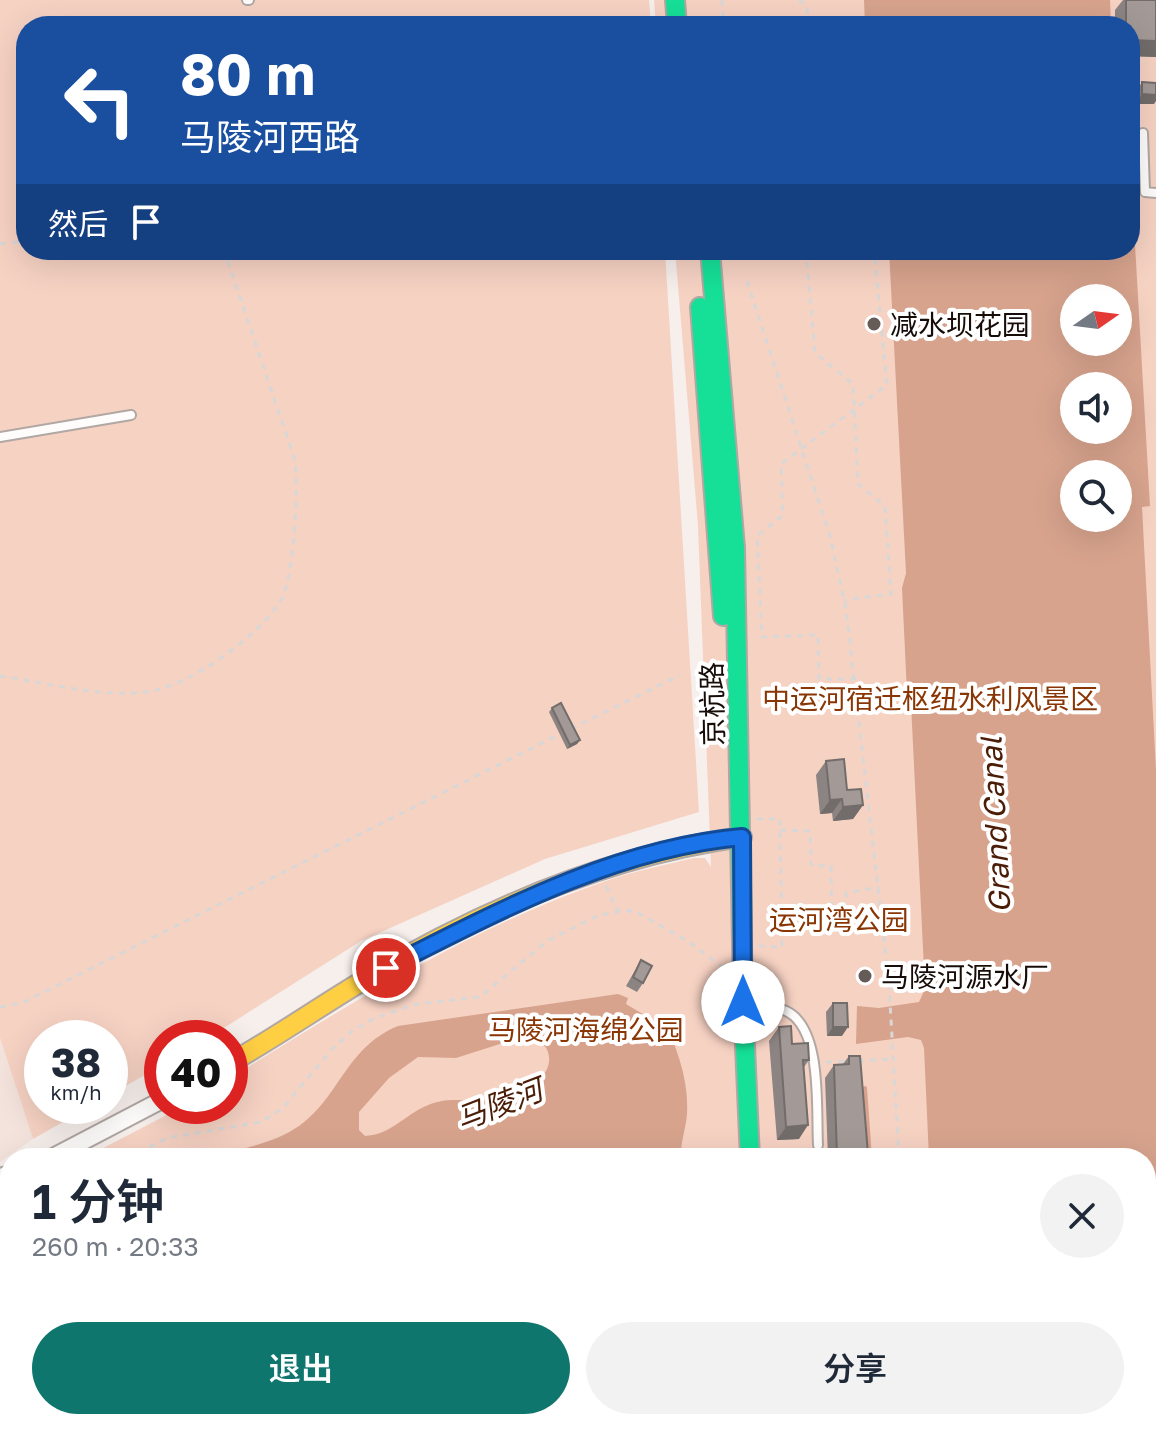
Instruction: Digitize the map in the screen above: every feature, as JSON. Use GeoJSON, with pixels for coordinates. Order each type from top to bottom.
{"type":"FeatureCollection","features":[{"type":"Feature","properties":{"kind":"street","name":"京杭路"},"geometry":{"type":"LineString","coordinates":[[697,260],[738,831],[734,976],[741,1148]]}},
{"type":"Feature","properties":{"kind":"street","name":"京杭路"},"geometry":{"type":"LineString","coordinates":[[711,260],[735,548],[738,831],[750,1148]]}},
{"type":"Feature","properties":{"kind":"street"},"geometry":{"type":"LineString","coordinates":[[248,1052],[386,968],[504,909],[597,871],[738,831]]}},
{"type":"Feature","properties":{"kind":"street"},"geometry":{"type":"LineString","coordinates":[[70,1148],[144,1109]]}},
{"type":"Feature","properties":{"kind":"lane"},"geometry":{"type":"LineString","coordinates":[[1143,133],[1145,192],[1156,193]]}},
{"type":"Feature","properties":{"kind":"lane"},"geometry":{"type":"LineString","coordinates":[[0,437],[131,415]]}},
{"type":"Feature","properties":{"kind":"lane"},"geometry":{"type":"LineString","coordinates":[[743,1002],[771,1006],[798,1019],[805,1028],[814,1063],[818,1145]]}},
{"type":"Feature","properties":{"kind":"path"},"geometry":{"type":"LineString","coordinates":[[799,0],[807,6],[808,16]]}},
{"type":"Feature","properties":{"kind":"path"},"geometry":{"type":"LineString","coordinates":[[0,676],[81,690],[154,691],[178,683],[216,660],[246,637],[282,598],[294,523],[295,460],[227,260]]}},
{"type":"Feature","properties":{"kind":"path"},"geometry":{"type":"LineString","coordinates":[[807,260],[815,353],[853,384],[858,484],[885,506],[891,594],[844,600]]}},
{"type":"Feature","properties":{"kind":"path"},"geometry":{"type":"LineString","coordinates":[[856,679],[819,679],[818,635],[762,637],[757,536],[783,515],[781,464],[887,385],[875,260]]}},
{"type":"Feature","properties":{"kind":"path"},"geometry":{"type":"LineString","coordinates":[[747,281],[830,536],[844,600],[879,887],[898,1148]]}},
{"type":"Feature","properties":{"kind":"path"},"geometry":{"type":"LineString","coordinates":[[0,1007],[22,1003],[680,675]]}},
{"type":"Feature","properties":{"kind":"path"},"geometry":{"type":"LineString","coordinates":[[738,831],[780,819],[782,947],[751,946]]}},
{"type":"Feature","properties":{"kind":"path"},"geometry":{"type":"LineString","coordinates":[[780,830],[810,831],[811,865],[831,866],[832,918],[845,916],[846,893],[879,887]]}},
{"type":"Feature","properties":{"kind":"path"},"geometry":{"type":"LineString","coordinates":[[597,871],[618,911]]}},
{"type":"Feature","properties":{"kind":"path"},"geometry":{"type":"LineString","coordinates":[[148,1148],[167,1138],[261,1122],[282,1109],[332,1049],[375,1018],[417,1004],[480,997],[547,941],[571,927],[618,911],[626,910],[663,926],[734,976]]}},
{"type":"Feature","properties":{"kind":"path"},"geometry":{"type":"LineString","coordinates":[[814,1063],[894,1059]]}},
{"type":"Feature","properties":{"kind":"shaded area"},"geometry":{"type":"Polygon","coordinates":[[[0,1038],[24,1111],[24,1124],[28,1124],[33,1139],[20,1148],[0,1148],[0,1038]]]}},
{"type":"Feature","properties":{"kind":"green space"},"geometry":{"type":"Polygon","coordinates":[[[0,0],[649,0],[650,16],[16,16],[16,260],[666,260],[699,812],[545,859],[361,941],[236,1020],[144,1020],[144,1075],[128,1085],[128,1020],[24,1020],[24,1111],[0,1038],[0,0]]]}},
{"type":"Feature","properties":{"kind":"green space","name":"中运河宿迁枢纽水利风景区"},"geometry":{"type":"Polygon","coordinates":[[[654,0],[1156,0],[1156,1148],[103,1148],[149,1124],[248,1124],[248,1067],[412,969],[507,921],[606,881],[694,858],[705,858],[711,867],[698,526],[676,260],[1140,260],[1140,16],[655,16],[654,0]]]}},
{"type":"Feature","properties":{"kind":"green space"},"geometry":{"type":"Polygon","coordinates":[[[28,1124],[59,1124],[33,1139],[28,1124]]]}},
{"type":"Feature","properties":{"kind":"water"},"geometry":{"type":"Polygon","coordinates":[[[864,0],[1110,0],[1111,16],[865,16],[864,0]]]}},
{"type":"Feature","properties":{"kind":"water","name":"Grand Canal"},"geometry":{"type":"Polygon","coordinates":[[[890,260],[1136,260],[1150,506],[1142,507],[1156,770],[1156,1148],[929,1148],[924,1048],[921,1040],[908,1037],[856,1044],[857,1006],[879,1008],[919,1002],[925,989],[902,588],[906,573],[890,260]]]}},
{"type":"Feature","properties":{"kind":"water"},"geometry":{"type":"Polygon","coordinates":[[[618,994],[628,998],[626,1004],[656,1022],[662,1017],[677,1052],[687,1101],[681,1148],[245,1148],[264,1143],[299,1126],[324,1101],[366,1046],[398,1026],[618,994]],[[535,1038],[503,1043],[456,1058],[418,1057],[389,1078],[359,1112],[359,1130],[365,1136],[374,1135],[435,1103],[497,1099],[528,1088],[537,1082],[548,1066],[545,1046],[535,1038]]]}},
{"type":"Feature","properties":{"kind":"building"},"geometry":{"type":"Polygon","coordinates":[[[1126,0],[1156,0],[1156,41],[1140,40],[1140,16],[1126,16],[1126,0]]]}},
{"type":"Feature","properties":{"kind":"building"},"geometry":{"type":"Polygon","coordinates":[[[1142,82],[1156,83],[1156,95],[1142,94],[1142,82]]]}},
{"type":"Feature","properties":{"kind":"building"},"geometry":{"type":"Polygon","coordinates":[[[561,703],[580,740],[570,745],[552,708],[561,703]]]}},
{"type":"Feature","properties":{"kind":"building"},"geometry":{"type":"Polygon","coordinates":[[[844,759],[847,790],[861,789],[863,805],[843,807],[842,799],[830,800],[826,761],[844,759]]]}},
{"type":"Feature","properties":{"kind":"building"},"geometry":{"type":"Polygon","coordinates":[[[641,960],[652,966],[643,983],[633,977],[641,960]]]}},
{"type":"Feature","properties":{"kind":"building"},"geometry":{"type":"Polygon","coordinates":[[[833,1003],[847,1003],[848,1027],[833,1027],[833,1003]]]}},
{"type":"Feature","properties":{"kind":"building"},"geometry":{"type":"Polygon","coordinates":[[[791,1026],[792,1044],[808,1043],[809,1060],[803,1060],[808,1125],[786,1127],[779,1027],[791,1026]]]}},
{"type":"Feature","properties":{"kind":"building"},"geometry":{"type":"Polygon","coordinates":[[[849,1056],[860,1056],[868,1148],[837,1148],[834,1065],[849,1064],[849,1056]]]}},
{"type":"Feature","properties":{"kind":"waterway","name":"马陵河"},"geometry":{"type":"LineString","coordinates":[[865,1088],[869,1148]]}},
{"type":"Feature","properties":{"kind":"traffic: fast"},"geometry":{"type":"LineString","coordinates":[[675,0],[676,16]]}},
{"type":"Feature","properties":{"kind":"traffic: fast"},"geometry":{"type":"LineString","coordinates":[[711,260],[735,548],[743,1002],[750,1148]]}},
{"type":"Feature","properties":{"kind":"traffic: fast"},"geometry":{"type":"LineString","coordinates":[[700,307],[723,616]]}},
{"type":"Feature","properties":{"kind":"traffic: slow"},"geometry":{"type":"LineString","coordinates":[[248,1052],[364,980],[499,909],[546,889],[643,857],[742,837]]}},
{"type":"Feature","properties":{"kind":"place","name":"减水坝花园"},"geometry":{"type":"Point","coordinates":[874,324]}},
{"type":"Feature","properties":{"kind":"place","name":"马陵河源水厂"},"geometry":{"type":"Point","coordinates":[865,976]}},
{"type":"Feature","properties":{"kind":"route"},"geometry":{"type":"LineString","coordinates":[[386,968],[504,909],[597,871],[707,842],[742,837],[743,1002]]}},
{"type":"Feature","properties":{"kind":"park label","name":"运河湾公园"},"geometry":{"type":"Point","coordinates":[839,919]}},
{"type":"Feature","properties":{"kind":"park label","name":"马陵河海绵公园"},"geometry":{"type":"Point","coordinates":[586,1029]}}]}
